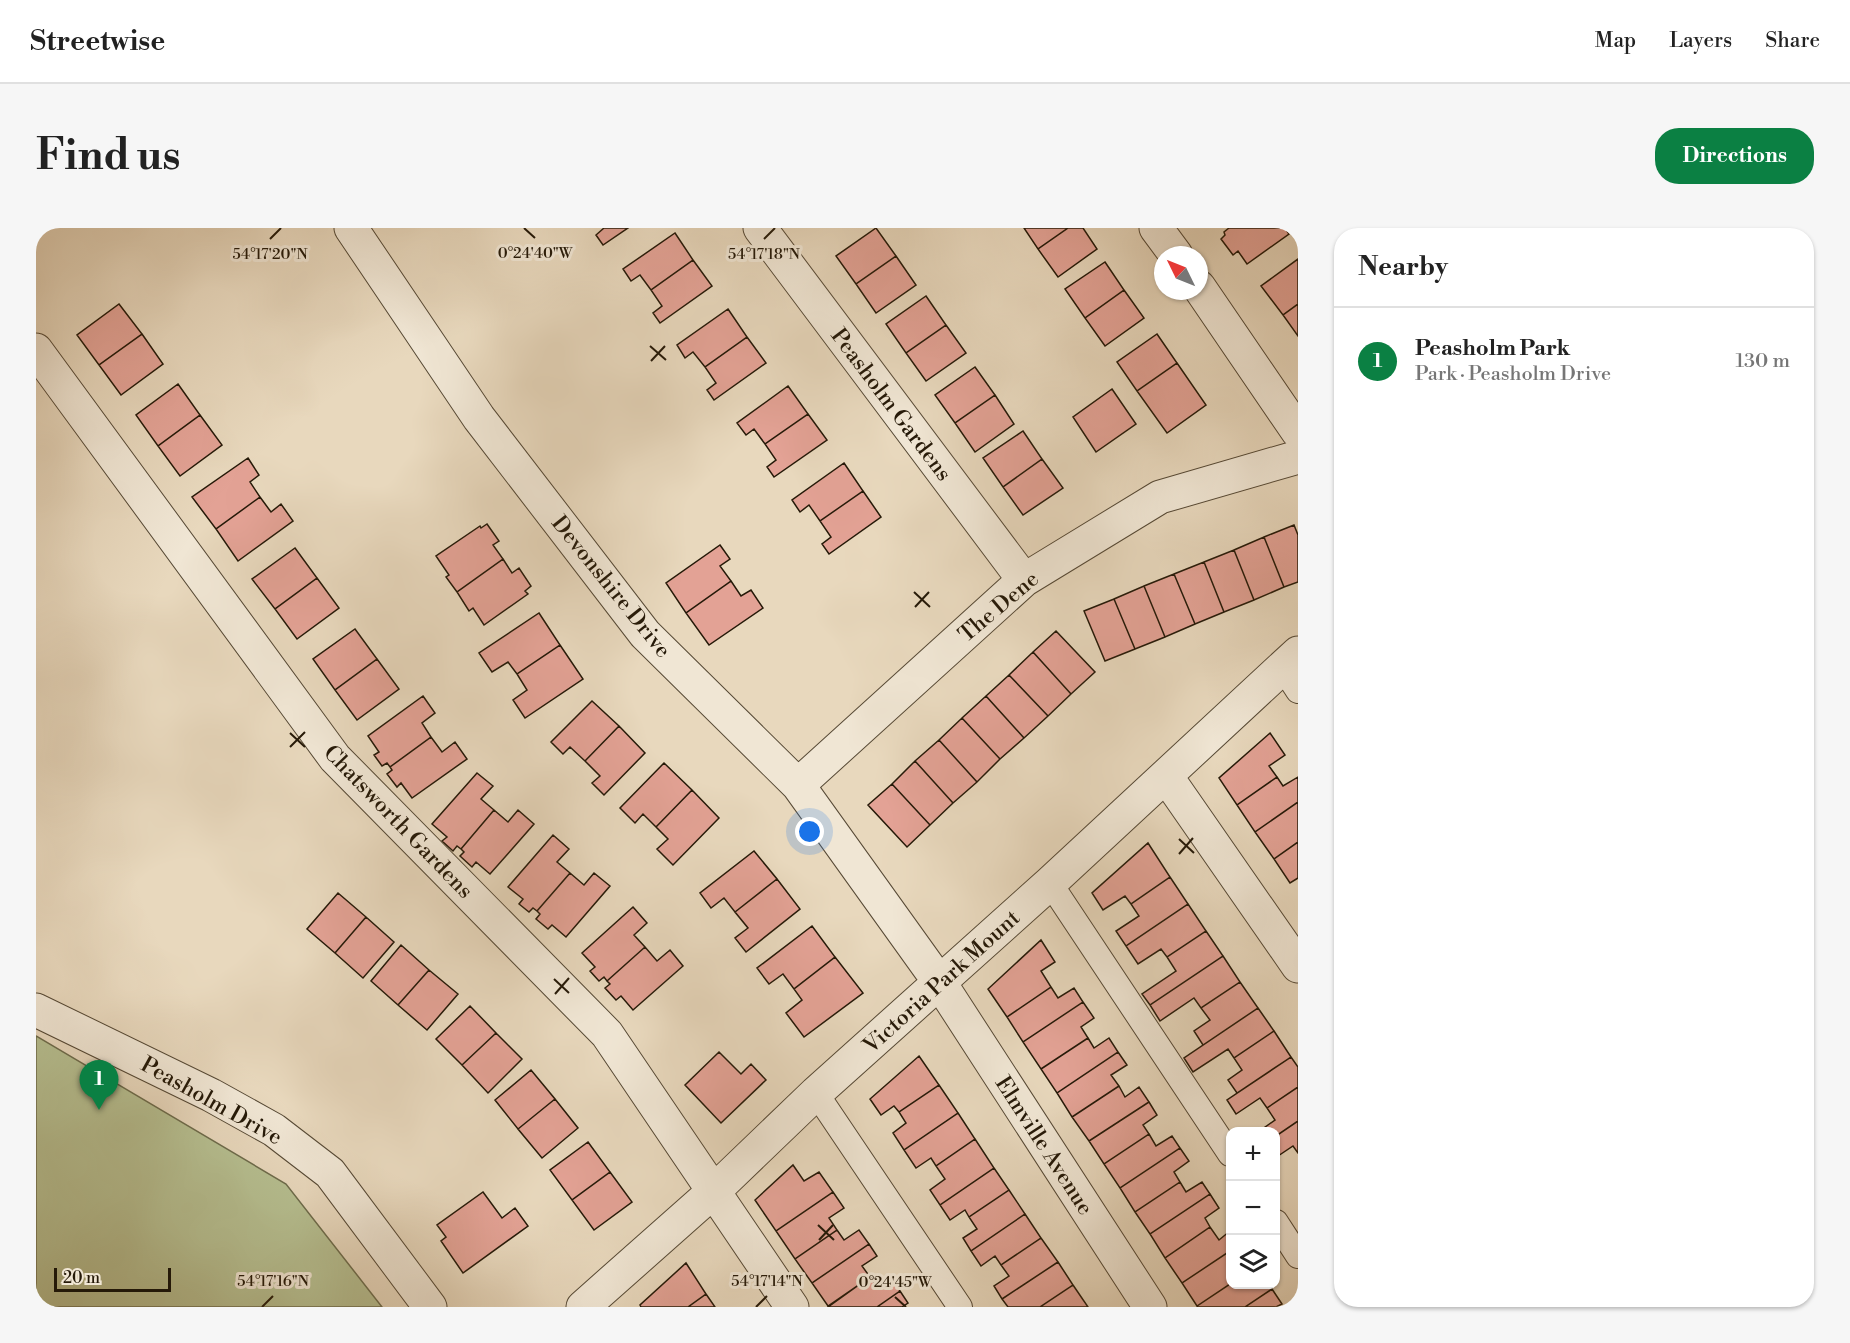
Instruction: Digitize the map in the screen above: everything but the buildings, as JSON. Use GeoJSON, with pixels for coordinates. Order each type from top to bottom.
{"type":"FeatureCollection","features":[{"type":"Feature","properties":{"kind":"street","name":"Devonshire Drive"},"geometry":{"type":"LineString","coordinates":[[351,228],[479,418],[645,634],[798,785],[940,983]]}},
{"type":"Feature","properties":{"kind":"street","name":"Peasholm Gardens"},"geometry":{"type":"LineString","coordinates":[[760,228],[1024,580]]}},
{"type":"Feature","properties":{"kind":"street"},"geometry":{"type":"LineString","coordinates":[[1156,228],[1169,246]]}},
{"type":"Feature","properties":{"kind":"street"},"geometry":{"type":"LineString","coordinates":[[1208,300],[1298,432]]}},
{"type":"Feature","properties":{"kind":"street","name":"Chatsworth Gardens"},"geometry":{"type":"LineString","coordinates":[[36,350],[335,758],[607,1034],[715,1190],[792,1307]]}},
{"type":"Feature","properties":{"kind":"street","name":"The Dene"},"geometry":{"type":"LineString","coordinates":[[798,785],[1024,580],[1160,497],[1298,457]]}},
{"type":"Feature","properties":{"kind":"street","name":"Victoria Park Mount"},"geometry":{"type":"LineString","coordinates":[[590,1304],[715,1190],[816,1093],[1166,776],[1293,671]]}},
{"type":"Feature","properties":{"kind":"street"},"geometry":{"type":"LineString","coordinates":[[1166,776],[1298,966]]}},
{"type":"Feature","properties":{"kind":"street","name":"Elmville Avenue"},"geometry":{"type":"LineString","coordinates":[[940,983],[1150,1307]]}},
{"type":"Feature","properties":{"kind":"street","name":"Peasholm Drive"},"geometry":{"type":"LineString","coordinates":[[36,1010],[211,1095],[274,1130],[330,1173],[430,1307]]}},
{"type":"Feature","properties":{"kind":"lane"},"geometry":{"type":"LineString","coordinates":[[1050,883],[1226,1148]]}},
{"type":"Feature","properties":{"kind":"lane"},"geometry":{"type":"LineString","coordinates":[[816,1093],[960,1307]]}},
{"type":"Feature","properties":{"kind":"lane"},"geometry":{"type":"LineString","coordinates":[[1280,1229],[1298,1256]]}},
{"type":"Feature","properties":{"kind":"green space"},"geometry":{"type":"Polygon","coordinates":[[[36,1036],[286,1184],[382,1307],[36,1307],[36,1036]]]}},
{"type":"Feature","properties":{"kind":"place","name":"Peasholm Park"},"geometry":{"type":"Point","coordinates":[99,1110]}}]}
